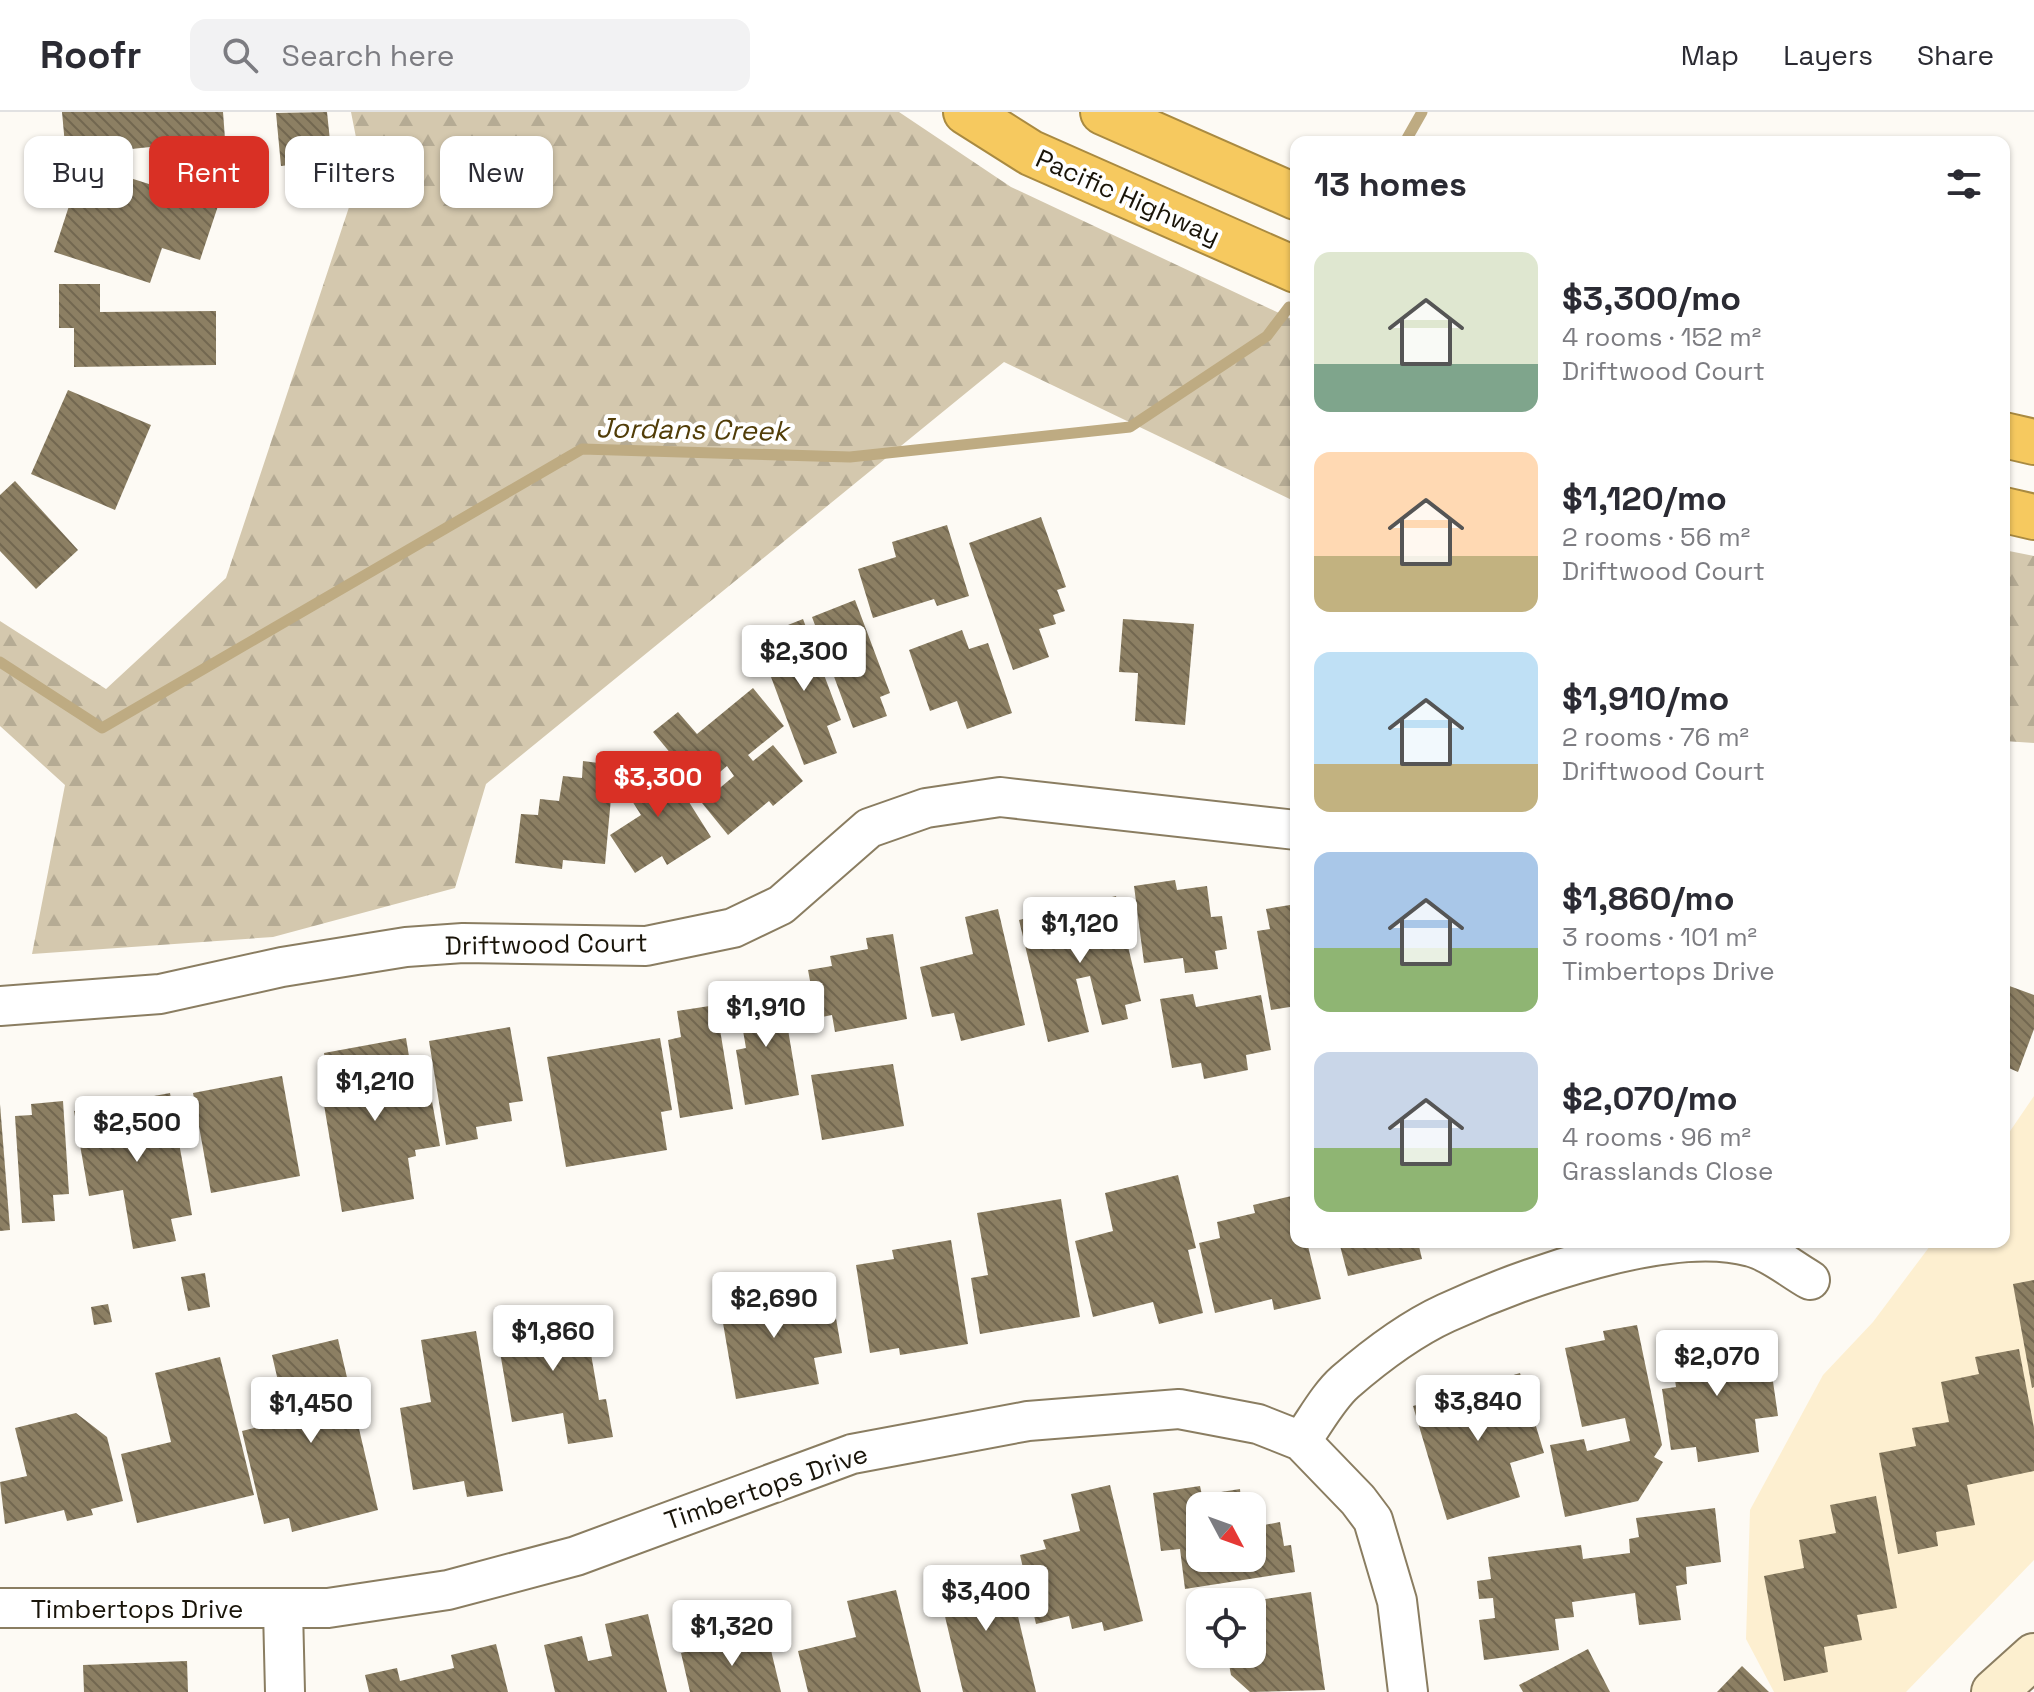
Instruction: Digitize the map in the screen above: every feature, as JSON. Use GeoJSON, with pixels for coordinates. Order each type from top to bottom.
{"type":"FeatureCollection","features":[{"type":"Feature","properties":{"kind":"highway","name":"Pacific Highway"},"geometry":{"type":"LineString","coordinates":[[966,112],[1031,153],[1290,267]]}},
{"type":"Feature","properties":{"kind":"highway"},"geometry":{"type":"LineString","coordinates":[[1103,112],[1290,194]]}},
{"type":"Feature","properties":{"kind":"highway"},"geometry":{"type":"LineString","coordinates":[[2010,436],[2034,442]]}},
{"type":"Feature","properties":{"kind":"highway"},"geometry":{"type":"LineString","coordinates":[[2010,511],[2034,517]]}},
{"type":"Feature","properties":{"kind":"street","name":"Driftwood Court"},"geometry":{"type":"LineString","coordinates":[[0,1006],[160,994],[282,967],[406,947],[463,943],[646,946],[733,928],[781,905],[869,828],[926,808],[1000,797],[1290,829]]}},
{"type":"Feature","properties":{"kind":"street"},"geometry":{"type":"LineString","coordinates":[[1301,1441],[1342,1384],[1403,1337],[1445,1314],[1523,1282],[1641,1248]]}},
{"type":"Feature","properties":{"kind":"street"},"geometry":{"type":"LineString","coordinates":[[1755,1248],[1810,1280]]}},
{"type":"Feature","properties":{"kind":"street","name":"Timbertops Drive"},"geometry":{"type":"LineString","coordinates":[[0,1608],[283,1610],[328,1608],[448,1590],[576,1556],[852,1454],[1028,1421],[1179,1409],[1258,1424],[1301,1441],[1343,1482],[1373,1520],[1397,1601],[1408,1692]]}},
{"type":"Feature","properties":{"kind":"street"},"geometry":{"type":"LineString","coordinates":[[283,1610],[285,1692]]}},
{"type":"Feature","properties":{"kind":"street"},"geometry":{"type":"LineString","coordinates":[[1994,1692],[2034,1656]]}},
{"type":"Feature","properties":{"kind":"shaded area"},"geometry":{"type":"Polygon","coordinates":[[[2034,1096],[2034,1560],[1906,1692],[1774,1692],[1746,1639],[1750,1510],[1823,1375],[1873,1322],[1928,1248],[2010,1248],[2010,1131],[2034,1096]]]}},
{"type":"Feature","properties":{"kind":"green space"},"geometry":{"type":"Polygon","coordinates":[[[351,112],[899,112],[1011,187],[1290,318],[1290,499],[1004,362],[486,784],[455,888],[273,937],[32,954],[65,785],[0,726],[0,621],[106,689],[226,578],[349,208],[424,208],[424,136],[356,136],[351,112]]]}},
{"type":"Feature","properties":{"kind":"green space"},"geometry":{"type":"Polygon","coordinates":[[[2010,551],[2034,556],[2034,743],[2010,741],[2010,551]]]}},
{"type":"Feature","properties":{"kind":"building"},"geometry":{"type":"Polygon","coordinates":[[[62,112],[223,112],[225,136],[149,136],[149,147],[133,149],[133,136],[64,136],[62,112]]]}},
{"type":"Feature","properties":{"kind":"building"},"geometry":{"type":"Polygon","coordinates":[[[327,112],[330,136],[285,136],[285,166],[281,166],[276,113],[327,112]]]}},
{"type":"Feature","properties":{"kind":"building"},"geometry":{"type":"Polygon","coordinates":[[[133,179],[149,184],[149,208],[217,208],[200,260],[162,248],[150,283],[54,252],[68,208],[133,208],[133,179]]]}},
{"type":"Feature","properties":{"kind":"building"},"geometry":{"type":"Polygon","coordinates":[[[59,284],[100,284],[100,312],[216,311],[216,365],[74,367],[74,328],[59,328],[59,284]]]}},
{"type":"Feature","properties":{"kind":"building"},"geometry":{"type":"Polygon","coordinates":[[[68,390],[151,425],[115,510],[31,474],[68,390]]]}},
{"type":"Feature","properties":{"kind":"building"},"geometry":{"type":"Polygon","coordinates":[[[15,481],[78,550],[36,589],[0,551],[0,495],[15,481]]]}},
{"type":"Feature","properties":{"kind":"building"},"geometry":{"type":"Polygon","coordinates":[[[1041,517],[1066,587],[1057,590],[1065,611],[1053,615],[1056,624],[1039,629],[1049,657],[1013,670],[969,543],[1041,517]]]}},
{"type":"Feature","properties":{"kind":"building"},"geometry":{"type":"Polygon","coordinates":[[[947,525],[969,596],[937,606],[934,599],[873,618],[858,569],[896,557],[892,542],[947,525]]]}},
{"type":"Feature","properties":{"kind":"building"},"geometry":{"type":"Polygon","coordinates":[[[855,600],[890,693],[880,697],[887,716],[853,728],[812,617],[855,600]]]}},
{"type":"Feature","properties":{"kind":"building"},"geometry":{"type":"Polygon","coordinates":[[[803,619],[841,720],[827,726],[837,753],[804,765],[762,653],[789,643],[783,627],[803,619]]]}},
{"type":"Feature","properties":{"kind":"building"},"geometry":{"type":"Polygon","coordinates":[[[1123,619],[1194,624],[1185,725],[1135,721],[1138,673],[1119,672],[1123,619]]]}},
{"type":"Feature","properties":{"kind":"building"},"geometry":{"type":"Polygon","coordinates":[[[962,630],[969,649],[988,643],[1012,713],[967,729],[957,701],[930,711],[909,650],[962,630]]]}},
{"type":"Feature","properties":{"kind":"building"},"geometry":{"type":"Polygon","coordinates":[[[753,688],[784,726],[748,755],[753,761],[773,745],[803,781],[773,806],[769,801],[728,835],[702,803],[734,776],[727,766],[700,789],[653,732],[678,712],[697,734],[753,688]]]}},
{"type":"Feature","properties":{"kind":"building"},"geometry":{"type":"Polygon","coordinates":[[[660,756],[711,837],[667,865],[662,856],[635,873],[610,835],[641,815],[620,782],[660,756]]]}},
{"type":"Feature","properties":{"kind":"building"},"geometry":{"type":"Polygon","coordinates":[[[583,761],[614,765],[605,864],[563,860],[562,869],[515,863],[521,814],[538,815],[540,799],[559,801],[563,776],[582,778],[583,761]]]}},
{"type":"Feature","properties":{"kind":"building"},"geometry":{"type":"Polygon","coordinates":[[[1175,880],[1177,890],[1207,886],[1211,917],[1222,916],[1227,949],[1215,951],[1218,969],[1185,973],[1183,958],[1144,963],[1134,886],[1175,880]]]}},
{"type":"Feature","properties":{"kind":"building"},"geometry":{"type":"Polygon","coordinates":[[[1116,896],[1141,1001],[1125,1005],[1128,1019],[1102,1025],[1090,976],[1076,979],[1089,1032],[1048,1042],[1019,920],[1116,896]]]}},
{"type":"Feature","properties":{"kind":"building"},"geometry":{"type":"Polygon","coordinates":[[[1290,905],[1290,1007],[1271,1010],[1257,931],[1270,929],[1266,909],[1290,905]]]}},
{"type":"Feature","properties":{"kind":"building"},"geometry":{"type":"Polygon","coordinates":[[[998,909],[1025,1025],[961,1041],[954,1013],[932,1017],[920,967],[973,954],[965,917],[998,909]]]}},
{"type":"Feature","properties":{"kind":"building"},"geometry":{"type":"Polygon","coordinates":[[[893,934],[907,1019],[835,1032],[832,1015],[817,1018],[808,970],[832,966],[830,956],[868,949],[866,938],[893,934]]]}},
{"type":"Feature","properties":{"kind":"building"},"geometry":{"type":"Polygon","coordinates":[[[2010,986],[2034,995],[2034,1029],[2018,1072],[2010,1069],[2010,986]]]}},
{"type":"Feature","properties":{"kind":"building"},"geometry":{"type":"Polygon","coordinates":[[[781,988],[799,1095],[745,1105],[736,1050],[746,1048],[737,996],[781,988]]]}},
{"type":"Feature","properties":{"kind":"building"},"geometry":{"type":"Polygon","coordinates":[[[1193,994],[1196,1007],[1261,995],[1271,1050],[1246,1055],[1248,1070],[1204,1079],[1201,1063],[1172,1068],[1160,999],[1193,994]]]}},
{"type":"Feature","properties":{"kind":"building"},"geometry":{"type":"Polygon","coordinates":[[[716,1005],[733,1109],[680,1118],[668,1040],[681,1037],[677,1011],[716,1005]]]}},
{"type":"Feature","properties":{"kind":"building"},"geometry":{"type":"Polygon","coordinates":[[[510,1027],[523,1101],[509,1103],[512,1121],[476,1127],[478,1139],[446,1145],[429,1041],[510,1027]]]}},
{"type":"Feature","properties":{"kind":"building"},"geometry":{"type":"Polygon","coordinates":[[[406,1038],[415,1093],[430,1090],[440,1146],[415,1150],[416,1156],[408,1158],[414,1199],[342,1212],[319,1075],[327,1074],[324,1053],[406,1038]]]}},
{"type":"Feature","properties":{"kind":"building"},"geometry":{"type":"Polygon","coordinates":[[[660,1038],[672,1110],[661,1112],[667,1150],[566,1167],[547,1057],[660,1038]]]}},
{"type":"Feature","properties":{"kind":"building"},"geometry":{"type":"Polygon","coordinates":[[[893,1064],[904,1126],[822,1140],[811,1075],[893,1064]]]}},
{"type":"Feature","properties":{"kind":"building"},"geometry":{"type":"Polygon","coordinates":[[[282,1076],[300,1176],[211,1193],[193,1093],[282,1076]]]}},
{"type":"Feature","properties":{"kind":"building"},"geometry":{"type":"Polygon","coordinates":[[[170,1093],[192,1215],[171,1219],[176,1241],[133,1249],[123,1190],[89,1196],[74,1111],[170,1093]]]}},
{"type":"Feature","properties":{"kind":"building"},"geometry":{"type":"Polygon","coordinates":[[[63,1101],[69,1194],[53,1195],[55,1221],[22,1223],[15,1116],[32,1115],[31,1104],[63,1101]]]}},
{"type":"Feature","properties":{"kind":"building"},"geometry":{"type":"Polygon","coordinates":[[[0,1104],[10,1230],[0,1231],[0,1104]]]}},
{"type":"Feature","properties":{"kind":"building"},"geometry":{"type":"Polygon","coordinates":[[[1178,1175],[1196,1248],[1188,1250],[1203,1313],[1159,1324],[1153,1302],[1093,1317],[1075,1241],[1113,1231],[1105,1193],[1178,1175]]]}},
{"type":"Feature","properties":{"kind":"building"},"geometry":{"type":"Polygon","coordinates":[[[1290,1196],[1290,1248],[1308,1248],[1321,1299],[1274,1310],[1272,1299],[1215,1313],[1199,1243],[1220,1238],[1217,1222],[1255,1213],[1253,1205],[1290,1196]]]}},
{"type":"Feature","properties":{"kind":"building"},"geometry":{"type":"Polygon","coordinates":[[[1061,1199],[1080,1317],[980,1334],[971,1278],[988,1275],[977,1213],[1061,1199]]]}},
{"type":"Feature","properties":{"kind":"building"},"geometry":{"type":"Polygon","coordinates":[[[951,1240],[968,1344],[900,1355],[899,1348],[870,1353],[856,1265],[894,1259],[892,1250],[951,1240]]]}},
{"type":"Feature","properties":{"kind":"building"},"geometry":{"type":"Polygon","coordinates":[[[1341,1248],[1419,1248],[1422,1259],[1348,1276],[1341,1248]]]}},
{"type":"Feature","properties":{"kind":"building"},"geometry":{"type":"Polygon","coordinates":[[[205,1273],[210,1307],[188,1311],[181,1277],[205,1273]]]}},
{"type":"Feature","properties":{"kind":"building"},"geometry":{"type":"Polygon","coordinates":[[[765,1279],[771,1312],[833,1301],[842,1353],[814,1358],[819,1384],[736,1399],[717,1288],[765,1279]]]}},
{"type":"Feature","properties":{"kind":"building"},"geometry":{"type":"Polygon","coordinates":[[[2034,1280],[2034,1387],[2032,1388],[2013,1284],[2034,1280]]]}},
{"type":"Feature","properties":{"kind":"building"},"geometry":{"type":"Polygon","coordinates":[[[108,1304],[112,1322],[94,1325],[91,1307],[108,1304]]]}},
{"type":"Feature","properties":{"kind":"building"},"geometry":{"type":"Polygon","coordinates":[[[583,1308],[599,1400],[606,1399],[613,1437],[568,1444],[563,1413],[512,1422],[495,1323],[583,1308]]]}},
{"type":"Feature","properties":{"kind":"building"},"geometry":{"type":"Polygon","coordinates":[[[1637,1325],[1662,1445],[1654,1457],[1663,1462],[1638,1501],[1565,1517],[1550,1445],[1584,1439],[1587,1451],[1630,1441],[1625,1418],[1582,1427],[1565,1348],[1605,1340],[1603,1331],[1637,1325]]]}},
{"type":"Feature","properties":{"kind":"building"},"geometry":{"type":"Polygon","coordinates":[[[476,1331],[503,1491],[467,1497],[464,1481],[413,1490],[400,1408],[431,1402],[421,1340],[476,1331]]]}},
{"type":"Feature","properties":{"kind":"building"},"geometry":{"type":"Polygon","coordinates":[[[1744,1333],[1748,1359],[1753,1358],[1754,1371],[1771,1368],[1778,1416],[1755,1419],[1759,1452],[1698,1462],[1696,1447],[1671,1450],[1662,1389],[1676,1387],[1670,1344],[1744,1333]]]}},
{"type":"Feature","properties":{"kind":"building"},"geometry":{"type":"Polygon","coordinates":[[[338,1339],[378,1510],[292,1532],[289,1518],[264,1524],[242,1431],[287,1420],[272,1355],[338,1339]]]}},
{"type":"Feature","properties":{"kind":"building"},"geometry":{"type":"Polygon","coordinates":[[[2019,1349],[2034,1428],[2034,1471],[1967,1485],[1975,1525],[1936,1532],[1938,1546],[1898,1554],[1879,1453],[1916,1446],[1912,1428],[1949,1422],[1941,1382],[1979,1374],[1975,1357],[2019,1349]]]}},
{"type":"Feature","properties":{"kind":"building"},"geometry":{"type":"Polygon","coordinates":[[[220,1357],[254,1495],[137,1523],[121,1454],[171,1442],[155,1373],[220,1357]]]}},
{"type":"Feature","properties":{"kind":"building"},"geometry":{"type":"Polygon","coordinates":[[[1520,1373],[1544,1453],[1510,1463],[1520,1497],[1447,1520],[1413,1406],[1520,1373]]]}},
{"type":"Feature","properties":{"kind":"building"},"geometry":{"type":"Polygon","coordinates":[[[76,1413],[107,1437],[123,1501],[91,1509],[93,1515],[67,1521],[64,1510],[5,1524],[0,1482],[27,1476],[15,1428],[76,1413]]]}},
{"type":"Feature","properties":{"kind":"building"},"geometry":{"type":"Polygon","coordinates":[[[1110,1485],[1143,1621],[1104,1631],[1102,1622],[1072,1629],[1069,1616],[1036,1624],[1020,1555],[1046,1549],[1043,1540],[1080,1531],[1071,1494],[1110,1485]]]}},
{"type":"Feature","properties":{"kind":"building"},"geometry":{"type":"Polygon","coordinates":[[[1200,1486],[1201,1492],[1186,1492],[1186,1572],[1266,1572],[1266,1525],[1280,1522],[1284,1546],[1291,1545],[1295,1572],[1185,1589],[1180,1549],[1161,1551],[1153,1493],[1200,1486]]]}},
{"type":"Feature","properties":{"kind":"building"},"geometry":{"type":"Polygon","coordinates":[[[1876,1496],[1897,1608],[1857,1615],[1862,1640],[1824,1647],[1828,1672],[1784,1681],[1764,1576],[1804,1568],[1799,1540],[1836,1533],[1830,1505],[1876,1496]]]}},
{"type":"Feature","properties":{"kind":"building"},"geometry":{"type":"Polygon","coordinates":[[[1715,1508],[1721,1562],[1686,1567],[1687,1584],[1676,1586],[1681,1620],[1639,1625],[1635,1593],[1572,1602],[1574,1617],[1555,1619],[1559,1650],[1484,1660],[1479,1620],[1495,1618],[1493,1598],[1479,1599],[1477,1581],[1491,1579],[1488,1557],[1581,1545],[1583,1559],[1630,1553],[1629,1539],[1639,1537],[1636,1518],[1715,1508]]]}},
{"type":"Feature","properties":{"kind":"building"},"geometry":{"type":"Polygon","coordinates":[[[1006,1566],[1036,1692],[963,1692],[937,1583],[1006,1566]]]}},
{"type":"Feature","properties":{"kind":"building"},"geometry":{"type":"Polygon","coordinates":[[[896,1590],[921,1692],[808,1692],[798,1651],[856,1637],[847,1601],[896,1590]]]}},
{"type":"Feature","properties":{"kind":"building"},"geometry":{"type":"Polygon","coordinates":[[[1311,1592],[1325,1690],[1250,1692],[1231,1675],[1230,1668],[1266,1668],[1266,1599],[1311,1592]]]}},
{"type":"Feature","properties":{"kind":"building"},"geometry":{"type":"Polygon","coordinates":[[[648,1614],[667,1692],[555,1692],[544,1645],[582,1636],[588,1661],[612,1656],[605,1624],[648,1614]]]}},
{"type":"Feature","properties":{"kind":"building"},"geometry":{"type":"Polygon","coordinates":[[[746,1637],[749,1647],[769,1642],[781,1692],[690,1692],[681,1653],[746,1637]]]}},
{"type":"Feature","properties":{"kind":"building"},"geometry":{"type":"Polygon","coordinates":[[[496,1644],[508,1692],[369,1692],[365,1675],[397,1668],[400,1681],[454,1668],[451,1655],[496,1644]]]}},
{"type":"Feature","properties":{"kind":"building"},"geometry":{"type":"Polygon","coordinates":[[[1588,1649],[1610,1692],[1523,1692],[1519,1685],[1588,1649]]]}},
{"type":"Feature","properties":{"kind":"building"},"geometry":{"type":"Polygon","coordinates":[[[187,1661],[188,1692],[84,1692],[83,1665],[187,1661]]]}},
{"type":"Feature","properties":{"kind":"building"},"geometry":{"type":"Polygon","coordinates":[[[1742,1666],[1769,1692],[1717,1692],[1742,1666]]]}},
{"type":"Feature","properties":{"kind":"waterway","name":"Jordans Creek"},"geometry":{"type":"LineString","coordinates":[[1408,136],[1422,112]]}},
{"type":"Feature","properties":{"kind":"waterway","name":"Jordans Creek"},"geometry":{"type":"LineString","coordinates":[[0,662],[102,728],[582,449],[850,457],[1130,427],[1267,336],[1289,307]]}}]}
